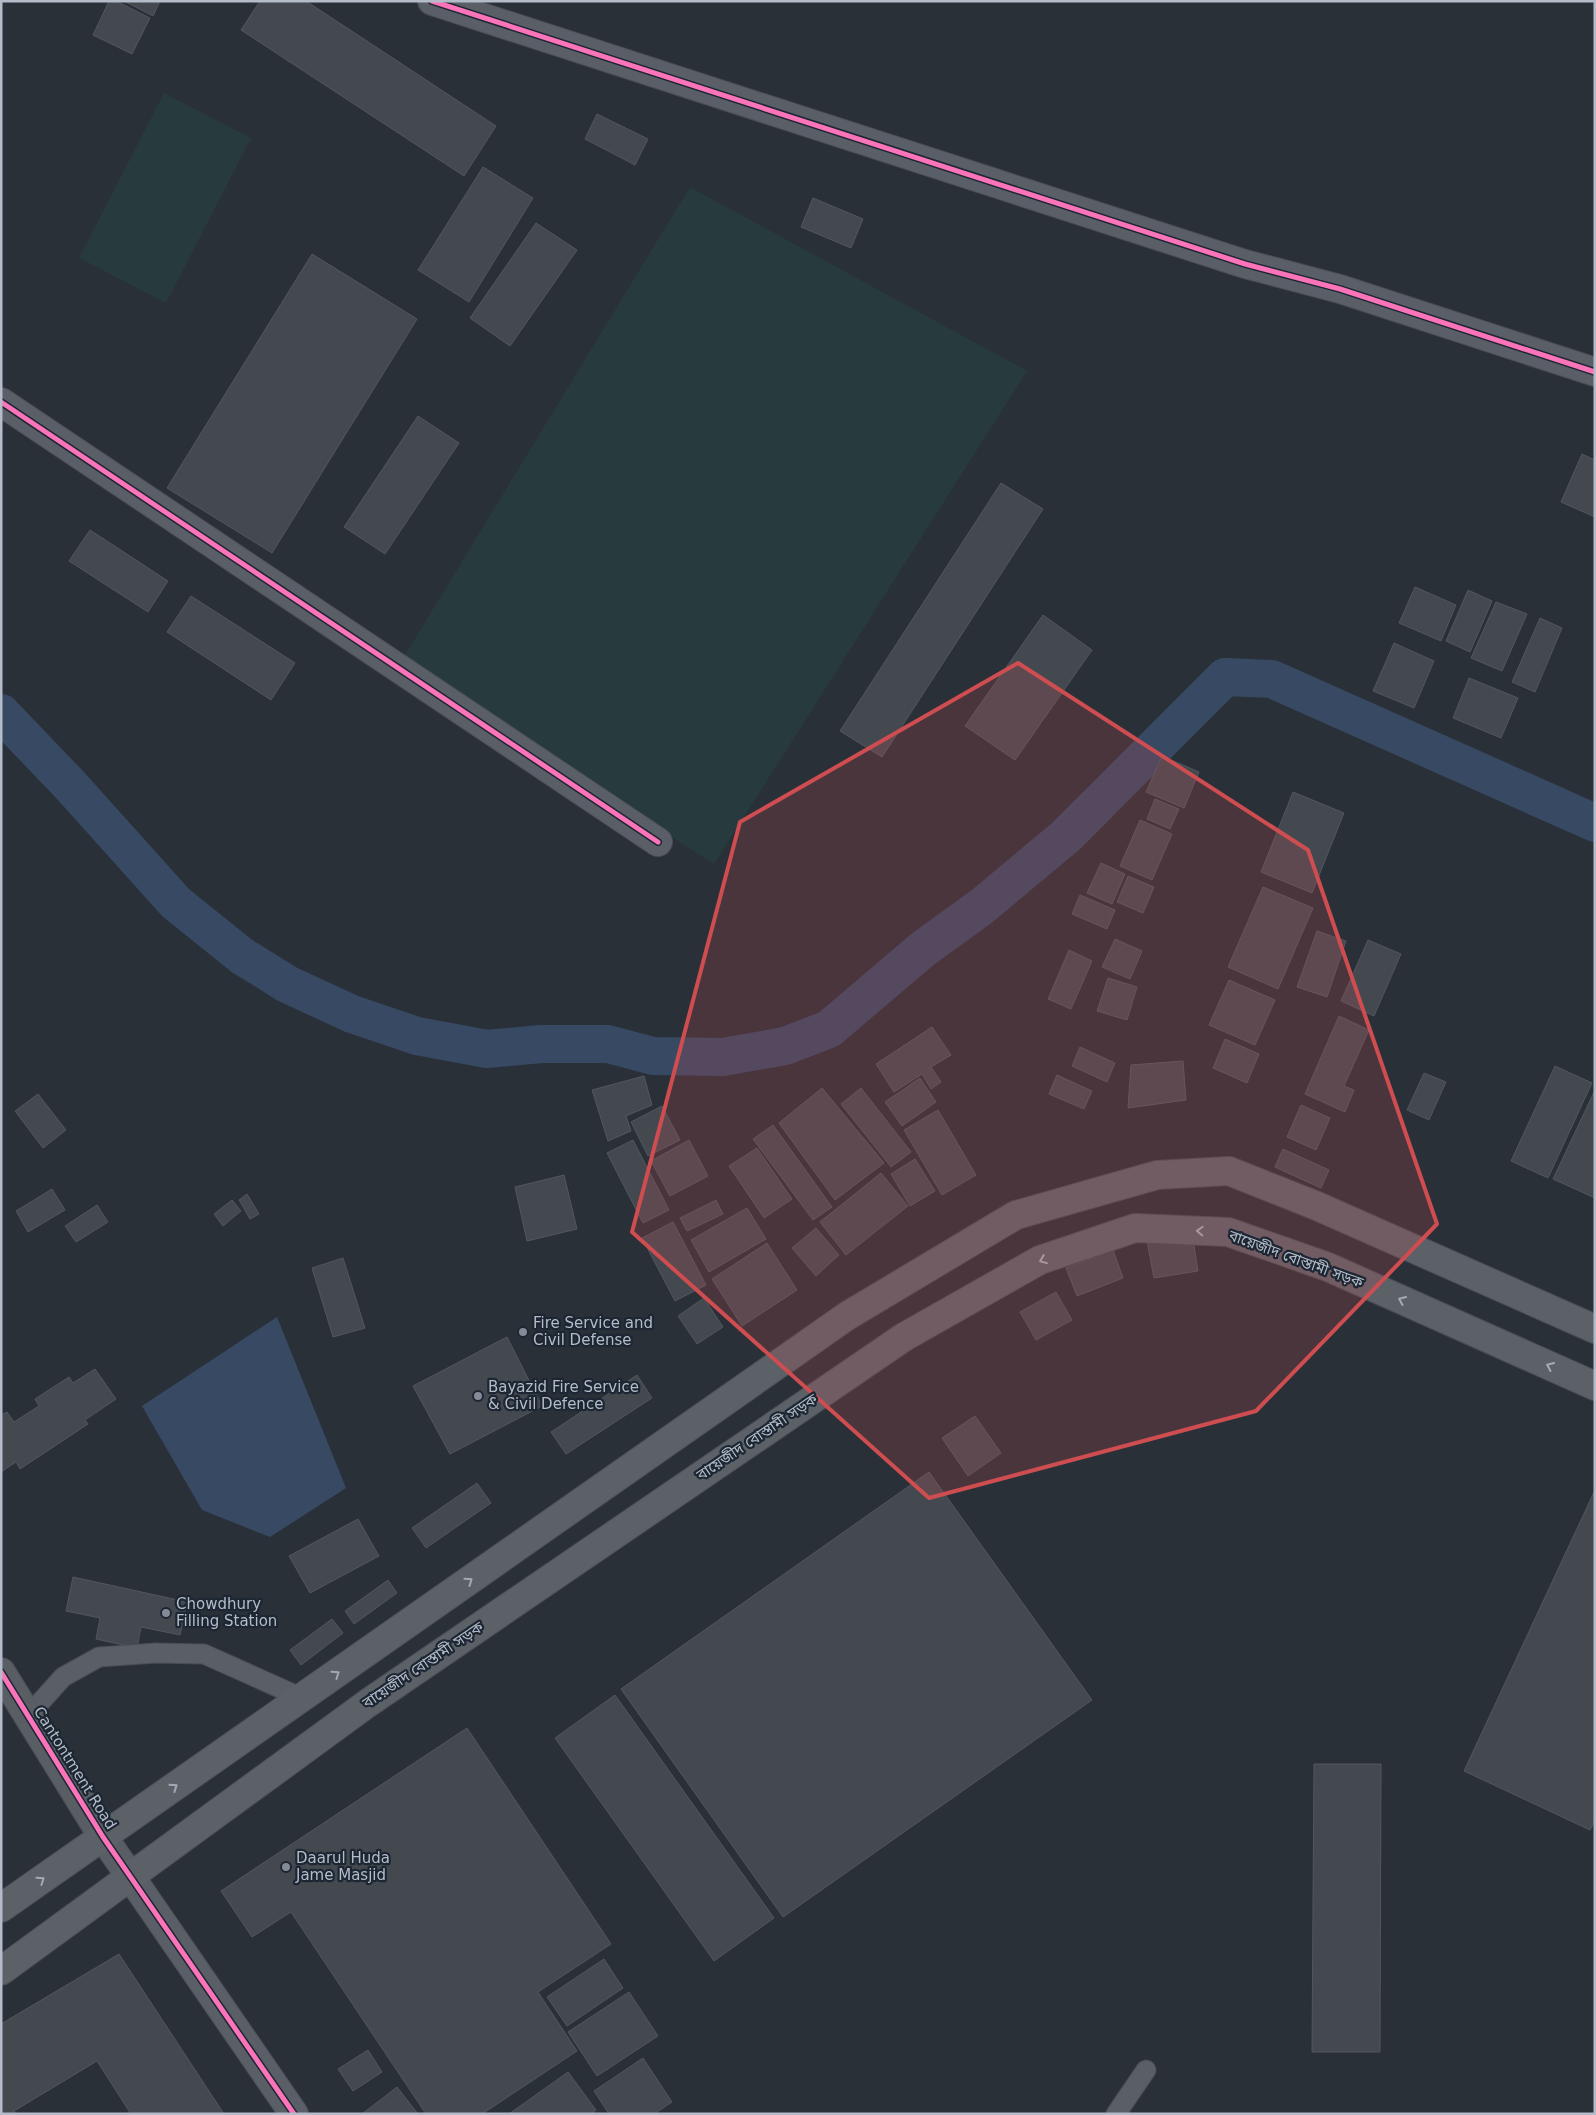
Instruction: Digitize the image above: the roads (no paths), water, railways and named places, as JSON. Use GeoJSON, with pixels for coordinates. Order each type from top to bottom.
{"type":"FeatureCollection","features":[{"type":"Feature","properties":{"kind":"main road"},"geometry":{"type":"LineString","coordinates":[[1,1908],[847,1316],[1016,1214],[1157,1175],[1230,1171],[1318,1206],[1595,1329]]}},
{"type":"Feature","properties":{"kind":"main road","name":"বায়েজীদ বোস্তামী সড়ক"},"geometry":{"type":"LineString","coordinates":[[1,1971],[368,1703],[904,1337],[1040,1260],[1135,1228],[1228,1232],[1328,1267],[1595,1386]]}},
{"type":"Feature","properties":{"kind":"street"},"geometry":{"type":"LineString","coordinates":[[432,1],[1245,264],[1340,289],[1592,364]]}},
{"type":"Feature","properties":{"kind":"street"},"geometry":{"type":"LineString","coordinates":[[1,402],[658,842]]}},
{"type":"Feature","properties":{"kind":"street","name":"Cantontment Road"},"geometry":{"type":"LineString","coordinates":[[1,1672],[103,1837],[130,1876]]}},
{"type":"Feature","properties":{"kind":"street"},"geometry":{"type":"LineString","coordinates":[[130,1876],[294,2114]]}},
{"type":"Feature","properties":{"kind":"lane"},"geometry":{"type":"LineString","coordinates":[[28,1716],[63,1677],[99,1657],[109,1656],[156,1653],[204,1654],[302,1698]]}},
{"type":"Feature","properties":{"kind":"lane"},"geometry":{"type":"LineString","coordinates":[[1116,2114],[1146,2070]]}},
{"type":"Feature","properties":{"kind":"water"},"geometry":{"type":"Polygon","coordinates":[[[277,1317],[346,1488],[270,1537],[202,1510],[142,1406],[277,1317]]]}},
{"type":"Feature","properties":{"kind":"waterway"},"geometry":{"type":"LineString","coordinates":[[1,713],[70,785],[176,903],[242,956],[287,984],[352,1014],[417,1036],[487,1049],[541,1044],[608,1044],[653,1056],[723,1057],[785,1046],[829,1029],[923,949],[981,907],[1065,837],[1225,677],[1272,679],[1595,823]]}},
{"type":"Feature","properties":{"kind":"place","name":"Fire Service and Civil Defense"},"geometry":{"type":"Point","coordinates":[523,1332]}},
{"type":"Feature","properties":{"kind":"place","name":"Bayazid Fire Service & Civil Defence"},"geometry":{"type":"Point","coordinates":[478,1396]}},
{"type":"Feature","properties":{"kind":"place","name":"Chowdhury Filling Station"},"geometry":{"type":"Point","coordinates":[166,1613]}},
{"type":"Feature","properties":{"kind":"place","name":"Daarul Huda Jame Masjid"},"geometry":{"type":"Point","coordinates":[286,1867]}}]}
